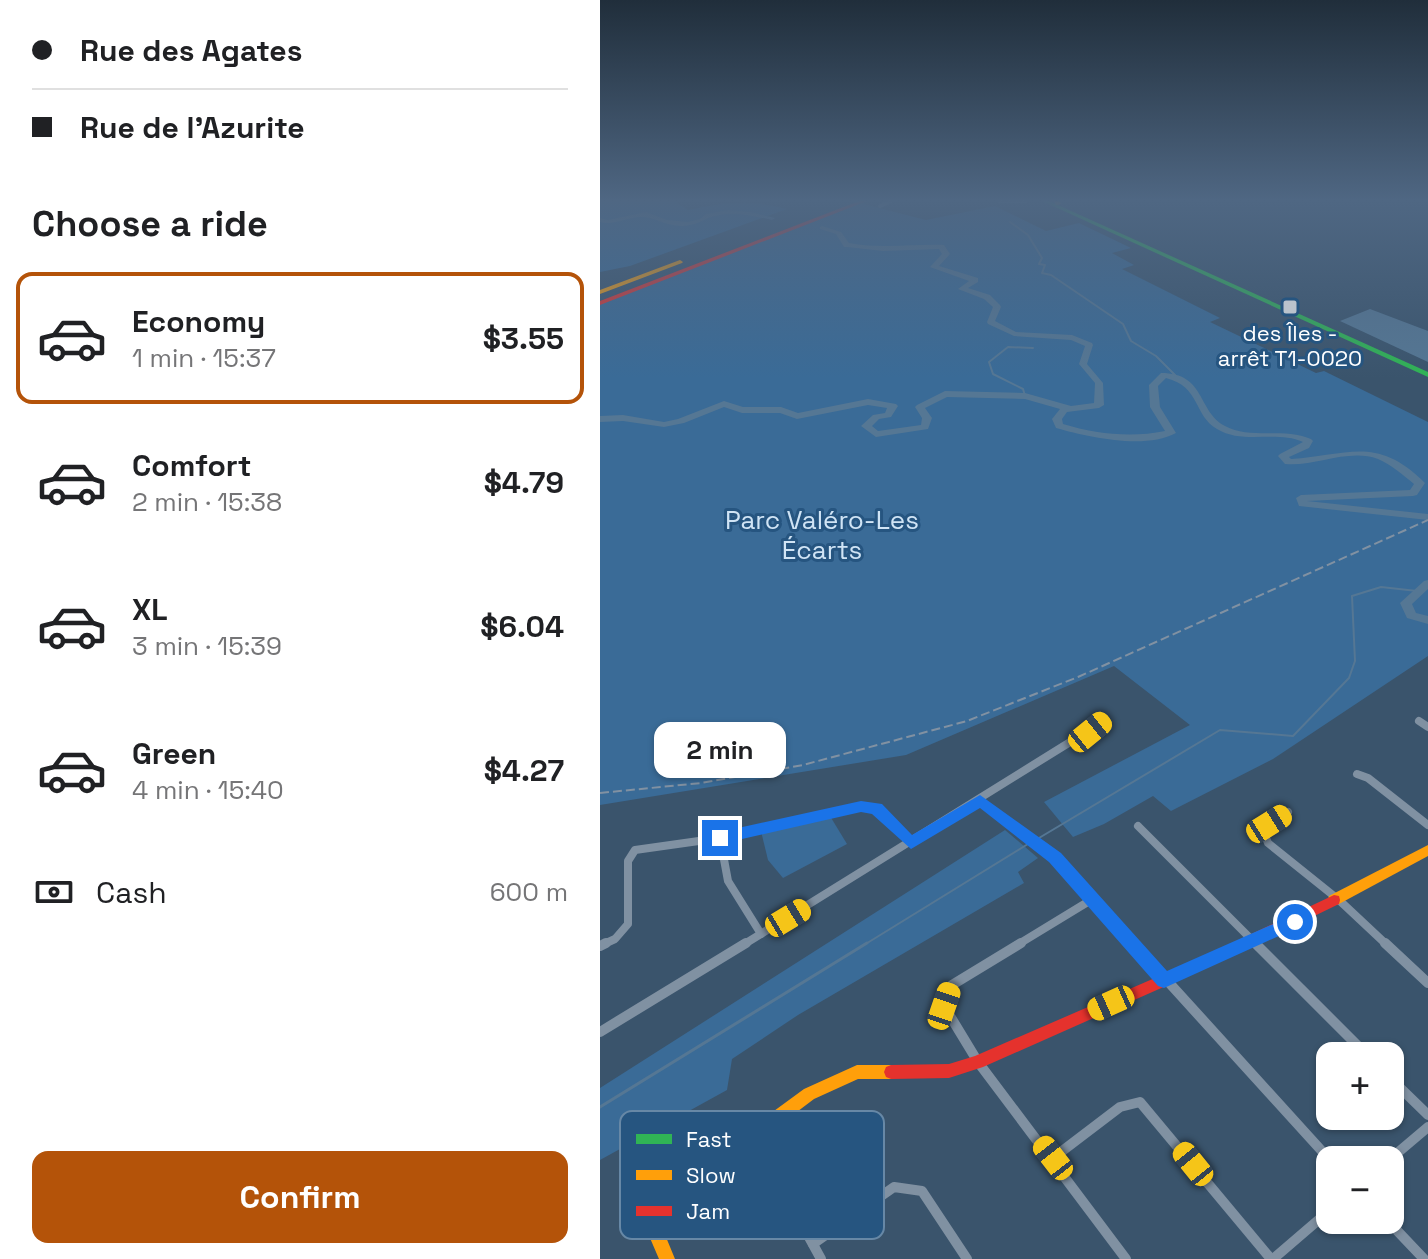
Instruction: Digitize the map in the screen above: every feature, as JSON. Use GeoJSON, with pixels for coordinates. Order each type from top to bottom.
{"type":"FeatureCollection","features":[{"type":"Feature","properties":{"kind":"main road"},"geometry":{"type":"LineString","coordinates":[[600,292],[685,260]]}},
{"type":"Feature","properties":{"kind":"main road"},"geometry":{"type":"LineString","coordinates":[[600,303],[712,260]]}},
{"type":"Feature","properties":{"kind":"main road"},"geometry":{"type":"LineString","coordinates":[[1175,260],[1428,375]]}},
{"type":"Feature","properties":{"kind":"main road"},"geometry":{"type":"LineString","coordinates":[[787,1111],[809,1094],[857,1072],[949,1071],[978,1062],[1252,943],[1339,900],[1428,850]]}},
{"type":"Feature","properties":{"kind":"main road"},"geometry":{"type":"LineString","coordinates":[[658,1239],[667,1259]]}},
{"type":"Feature","properties":{"kind":"street"},"geometry":{"type":"LineString","coordinates":[[600,1032],[980,801],[1104,721]]}},
{"type":"Feature","properties":{"kind":"street"},"geometry":{"type":"LineString","coordinates":[[1419,721],[1428,727]]}},
{"type":"Feature","properties":{"kind":"street"},"geometry":{"type":"LineString","coordinates":[[1357,774],[1368,778],[1428,825]]}},
{"type":"Feature","properties":{"kind":"street"},"geometry":{"type":"LineString","coordinates":[[980,801],[1055,857],[1317,1146]]}},
{"type":"Feature","properties":{"kind":"street"},"geometry":{"type":"LineString","coordinates":[[600,946],[615,939],[628,924],[628,861],[635,850],[720,838],[861,807],[876,808],[911,843]]}},
{"type":"Feature","properties":{"kind":"street"},"geometry":{"type":"LineString","coordinates":[[1288,812],[1269,824],[1264,833],[1268,843],[1339,900],[1428,983]]}},
{"type":"Feature","properties":{"kind":"street"},"geometry":{"type":"LineString","coordinates":[[1138,826],[1354,1042]]}},
{"type":"Feature","properties":{"kind":"street"},"geometry":{"type":"LineString","coordinates":[[720,838],[728,881],[761,934]]}},
{"type":"Feature","properties":{"kind":"street"},"geometry":{"type":"LineString","coordinates":[[1091,900],[952,985],[944,1006],[978,1062],[1126,1259]]}},
{"type":"Feature","properties":{"kind":"street"},"geometry":{"type":"LineString","coordinates":[[1404,1092],[1428,1115]]}},
{"type":"Feature","properties":{"kind":"street"},"geometry":{"type":"LineString","coordinates":[[1053,1158],[1120,1107],[1140,1102],[1272,1259],[1316,1222]]}},
{"type":"Feature","properties":{"kind":"street"},"geometry":{"type":"LineString","coordinates":[[1404,1147],[1428,1127]]}},
{"type":"Feature","properties":{"kind":"street"},"geometry":{"type":"LineString","coordinates":[[884,1194],[894,1187],[922,1191],[967,1259]]}},
{"type":"Feature","properties":{"kind":"street"},"geometry":{"type":"LineString","coordinates":[[1400,1234],[1424,1259]]}},
{"type":"Feature","properties":{"kind":"street"},"geometry":{"type":"LineString","coordinates":[[810,1239],[821,1259]]}},
{"type":"Feature","properties":{"kind":"street"},"geometry":{"type":"LineString","coordinates":[[813,1244],[820,1239]]}},
{"type":"Feature","properties":{"kind":"green space"},"geometry":{"type":"Polygon","coordinates":[[[600,260],[647,260],[630,266],[600,272],[600,260]]]}},
{"type":"Feature","properties":{"kind":"green space","name":"Parc Valéro-Les Écarts"},"geometry":{"type":"Polygon","coordinates":[[[712,260],[1124,260],[1134,265],[1122,269],[1220,318],[1210,322],[1316,373],[1324,371],[1428,422],[1428,656],[1273,759],[1171,811],[1153,796],[1104,824],[1073,837],[1044,802],[1190,725],[1114,666],[906,755],[600,805],[600,303],[712,260]]]}},
{"type":"Feature","properties":{"kind":"green space"},"geometry":{"type":"Polygon","coordinates":[[[830,816],[847,844],[783,878],[768,860],[761,831],[830,816]]]}},
{"type":"Feature","properties":{"kind":"green space"},"geometry":{"type":"Polygon","coordinates":[[[1005,830],[1038,858],[1018,872],[1024,883],[798,1015],[732,1059],[727,1090],[689,1111],[620,1111],[620,1149],[600,1160],[600,1088],[1005,830]]]}},
{"type":"Feature","properties":{"kind":"shaded area"},"geometry":{"type":"Polygon","coordinates":[[[1370,309],[1428,331],[1428,362],[1340,321],[1370,309]]]}},
{"type":"Feature","properties":{"kind":"waterway"},"geometry":{"type":"LineString","coordinates":[[941,260],[934,267],[975,280],[962,289],[987,297],[997,307],[991,322],[1014,334],[1072,338],[1089,345],[1083,364],[1099,383],[1099,405],[1071,409]]}},
{"type":"Feature","properties":{"kind":"waterway"},"geometry":{"type":"LineString","coordinates":[[1041,260],[1039,264],[1045,265],[1042,273],[1051,275],[1123,324],[1131,341],[1156,356],[1176,376]]}},
{"type":"Feature","properties":{"kind":"waterway"},"geometry":{"type":"LineString","coordinates":[[1025,396],[1023,389],[993,374],[989,362],[1008,347],[1033,348]]}},
{"type":"Feature","properties":{"kind":"waterway"},"geometry":{"type":"LineString","coordinates":[[1071,409],[1064,410],[1057,419],[1059,426],[1115,437],[1171,433],[1155,407],[1153,385],[1164,375],[1178,378],[1194,391],[1213,422],[1221,428],[1243,434],[1289,435],[1308,441],[1306,446],[1283,456],[1288,462],[1369,454],[1400,467],[1420,483],[1413,493],[1301,498],[1303,504],[1428,517]]}},
{"type":"Feature","properties":{"kind":"waterway"},"geometry":{"type":"LineString","coordinates":[[600,419],[635,419],[664,425],[724,404],[742,410],[781,410],[797,416],[868,402],[893,406],[888,415],[876,417],[866,426],[876,434],[925,427],[927,418],[920,407],[945,394],[1025,396],[1071,409]]}},
{"type":"Feature","properties":{"kind":"waterway"},"geometry":{"type":"LineString","coordinates":[[1428,583],[1406,603],[1411,615],[1428,620]]}},
{"type":"Feature","properties":{"kind":"waterway"},"geometry":{"type":"LineString","coordinates":[[1039,838],[1220,730],[1293,736],[1349,678],[1355,661],[1352,596],[1381,587],[1417,591]]}},
{"type":"Feature","properties":{"kind":"waterway"},"geometry":{"type":"LineString","coordinates":[[864,945],[1028,844]]}},
{"type":"Feature","properties":{"kind":"waterway"},"geometry":{"type":"LineString","coordinates":[[600,1107],[867,943]]}},
{"type":"Feature","properties":{"kind":"railway"},"geometry":{"type":"LineString","coordinates":[[600,793],[701,783],[803,765],[967,721],[1078,677],[1428,520]]}},
{"type":"Feature","properties":{"kind":"traffic: fast"},"geometry":{"type":"LineString","coordinates":[[1174,260],[1428,375]]}},
{"type":"Feature","properties":{"kind":"traffic: slow"},"geometry":{"type":"LineString","coordinates":[[600,292],[680,262]]}},
{"type":"Feature","properties":{"kind":"traffic: slow"},"geometry":{"type":"LineString","coordinates":[[1334,900],[1428,850]]}},
{"type":"Feature","properties":{"kind":"traffic: slow"},"geometry":{"type":"LineString","coordinates":[[786,1111],[809,1094],[857,1072],[891,1072]]}},
{"type":"Feature","properties":{"kind":"traffic: slow"},"geometry":{"type":"LineString","coordinates":[[658,1239],[667,1259]]}},
{"type":"Feature","properties":{"kind":"traffic: jam"},"geometry":{"type":"LineString","coordinates":[[600,303],[712,260]]}},
{"type":"Feature","properties":{"kind":"traffic: jam"},"geometry":{"type":"LineString","coordinates":[[891,1072],[949,1071],[978,1062],[1206,962],[1334,900]]}},
{"type":"Feature","properties":{"kind":"place","name":"des Îles - arrêt T1-0020"},"geometry":{"type":"Point","coordinates":[1290,307]}},
{"type":"Feature","properties":{"kind":"route"},"geometry":{"type":"LineString","coordinates":[[720,838],[861,807],[876,808],[911,843],[980,801],[1055,857],[1164,980],[1222,957],[1295,922]]}}]}
